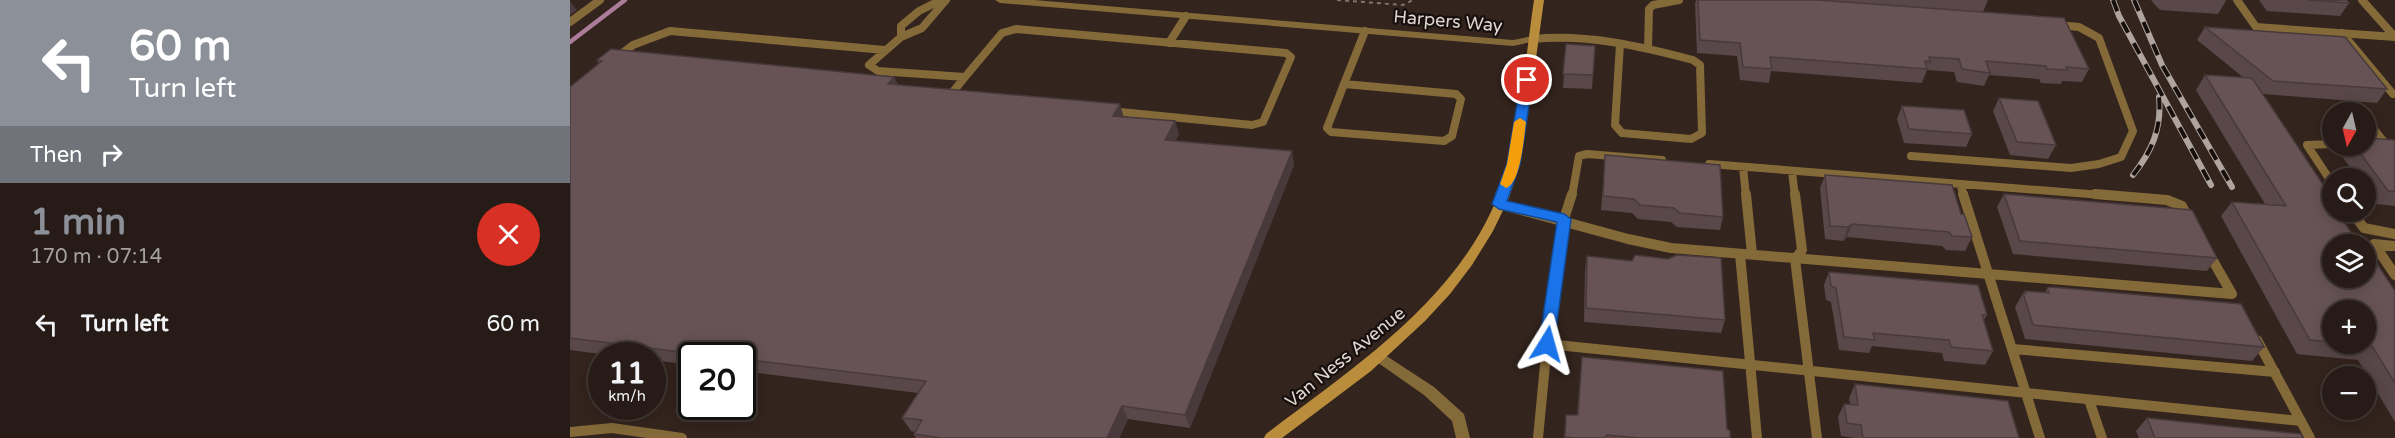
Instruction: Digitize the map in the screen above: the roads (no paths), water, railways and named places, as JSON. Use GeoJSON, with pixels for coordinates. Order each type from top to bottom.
{"type":"FeatureCollection","features":[{"type":"Feature","properties":{"kind":"main road","name":"Van Ness Avenue"},"geometry":{"type":"LineString","coordinates":[[1271,438],[1379,357],[1416,324],[1453,284],[1481,242],[1514,164],[1539,0]]}},
{"type":"Feature","properties":{"kind":"street","name":"Harpers Way"},"geometry":{"type":"LineString","coordinates":[[1000,0],[1513,43],[1533,39]]}},
{"type":"Feature","properties":{"kind":"street"},"geometry":{"type":"LineString","coordinates":[[1379,357],[1429,391],[1459,418],[1463,438]]}},
{"type":"Feature","properties":{"kind":"lane"},"geometry":{"type":"LineString","coordinates":[[570,22],[600,0]]}},
{"type":"Feature","properties":{"kind":"lane"},"geometry":{"type":"LineString","coordinates":[[901,36],[900,26],[919,10],[941,0]]}},
{"type":"Feature","properties":{"kind":"lane"},"geometry":{"type":"LineString","coordinates":[[946,0],[922,28],[901,36],[869,65],[878,71],[965,77]]}},
{"type":"Feature","properties":{"kind":"lane"},"geometry":{"type":"LineString","coordinates":[[1648,49],[1649,9],[1653,5],[1679,0]]}},
{"type":"Feature","properties":{"kind":"lane"},"geometry":{"type":"LineString","coordinates":[[2237,0],[2256,27],[2395,37],[2362,0]]}},
{"type":"Feature","properties":{"kind":"lane"},"geometry":{"type":"LineString","coordinates":[[1169,43],[1186,16]]}},
{"type":"Feature","properties":{"kind":"lane"},"geometry":{"type":"LineString","coordinates":[[1911,156],[2071,168],[2099,164],[2121,157],[2133,131],[2099,38],[2079,27],[2044,24]]}},
{"type":"Feature","properties":{"kind":"lane"},"geometry":{"type":"LineString","coordinates":[[966,98],[951,94],[1002,33],[1016,29],[1286,53],[1292,57],[1263,122],[1252,124],[1097,110]]}},
{"type":"Feature","properties":{"kind":"lane"},"geometry":{"type":"LineString","coordinates":[[606,66],[633,45],[670,31],[885,50]]}},
{"type":"Feature","properties":{"kind":"lane"},"geometry":{"type":"LineString","coordinates":[[1344,84],[1456,94],[1461,99],[1452,136],[1444,141],[1331,132],[1327,128],[1344,84],[1365,31]]}},
{"type":"Feature","properties":{"kind":"lane"},"geometry":{"type":"LineString","coordinates":[[2342,33],[2392,94]]}},
{"type":"Feature","properties":{"kind":"lane"},"geometry":{"type":"LineString","coordinates":[[1533,39],[1552,36],[1605,40],[1693,60],[1700,65],[1702,133],[1691,139],[1622,133],[1615,125],[1620,44]]}},
{"type":"Feature","properties":{"kind":"lane"},"geometry":{"type":"LineString","coordinates":[[2376,132],[2385,143],[2376,143]]}},
{"type":"Feature","properties":{"kind":"lane"},"geometry":{"type":"LineString","coordinates":[[2322,144],[2307,145],[2322,168]]}},
{"type":"Feature","properties":{"kind":"lane"},"geometry":{"type":"LineString","coordinates":[[1538,438],[1547,344],[1564,219],[1571,201],[1579,156],[1587,154],[1676,161]]}},
{"type":"Feature","properties":{"kind":"lane"},"geometry":{"type":"LineString","coordinates":[[1699,163],[2167,200],[2182,206],[2193,225]]}},
{"type":"Feature","properties":{"kind":"lane"},"geometry":{"type":"LineString","coordinates":[[1743,167],[1752,254]]}},
{"type":"Feature","properties":{"kind":"lane"},"geometry":{"type":"LineString","coordinates":[[1792,172],[1803,250],[1795,259],[1817,438]]}},
{"type":"Feature","properties":{"kind":"lane"},"geometry":{"type":"LineString","coordinates":[[1960,184],[2040,438]]}},
{"type":"Feature","properties":{"kind":"lane"},"geometry":{"type":"LineString","coordinates":[[1499,204],[1564,219],[1631,242],[1671,248],[1989,273],[2235,299],[2204,245]]}},
{"type":"Feature","properties":{"kind":"lane"},"geometry":{"type":"LineString","coordinates":[[2360,222],[2364,228],[2395,234]]}},
{"type":"Feature","properties":{"kind":"lane"},"geometry":{"type":"LineString","coordinates":[[2395,246],[2374,244],[2395,275]]}},
{"type":"Feature","properties":{"kind":"lane"},"geometry":{"type":"LineString","coordinates":[[1740,254],[1757,438]]}},
{"type":"Feature","properties":{"kind":"lane"},"geometry":{"type":"LineString","coordinates":[[2253,333],[2310,438]]}},
{"type":"Feature","properties":{"kind":"lane"},"geometry":{"type":"LineString","coordinates":[[1547,344],[2301,421]]}},
{"type":"Feature","properties":{"kind":"lane"},"geometry":{"type":"LineString","coordinates":[[2013,349],[2275,372]]}},
{"type":"Feature","properties":{"kind":"lane"},"geometry":{"type":"LineString","coordinates":[[2089,400],[2102,438]]}},
{"type":"Feature","properties":{"kind":"lane"},"geometry":{"type":"LineString","coordinates":[[570,432],[612,428],[682,438]]}},
{"type":"Feature","properties":{"kind":"waterway"},"geometry":{"type":"LineString","coordinates":[[570,42],[625,0]]}},
{"type":"Feature","properties":{"kind":"railway"},"geometry":{"type":"LineString","coordinates":[[2113,0],[2119,16],[2211,185]]}},
{"type":"Feature","properties":{"kind":"railway"},"geometry":{"type":"LineString","coordinates":[[2134,0],[2162,65],[2232,187]]}},
{"type":"Feature","properties":{"kind":"railway"},"geometry":{"type":"LineString","coordinates":[[2133,175],[2146,157],[2154,139],[2159,119],[2159,97]]}}]}
